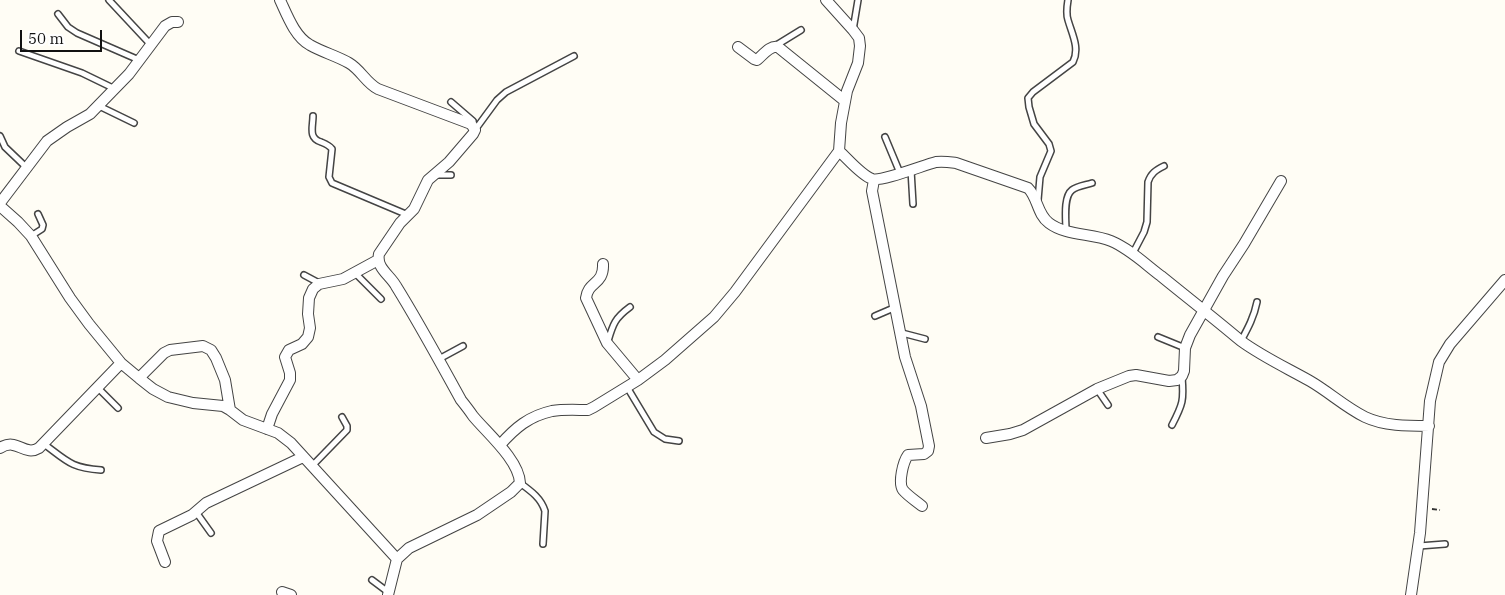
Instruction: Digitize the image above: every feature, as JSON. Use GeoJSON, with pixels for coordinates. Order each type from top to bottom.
{"type":"FeatureCollection","features":[{"type":"Feature","properties":{"kind":"street"},"geometry":{"type":"LineString","coordinates":[[280,0],[301,39],[308,45],[349,63],[363,74],[372,86],[471,124],[476,128],[449,162],[433,175],[424,188],[414,209],[400,223],[379,254],[378,260],[379,264],[396,284],[461,400],[500,445],[517,469],[520,482],[511,492],[477,515],[409,548],[397,559],[388,594]]}},
{"type":"Feature","properties":{"kind":"street"},"geometry":{"type":"LineString","coordinates":[[500,445],[515,428],[531,419],[551,411],[588,410],[638,380],[665,360],[714,316],[736,292],[839,151],[847,91],[860,54],[859,38],[826,0]]}},
{"type":"Feature","properties":{"kind":"street"},"geometry":{"type":"LineString","coordinates":[[178,22],[172,22],[166,26],[140,60],[90,114],[47,141],[0,204],[31,236],[70,298],[121,363],[161,394],[175,400],[223,406],[243,420],[278,433],[312,466],[397,559]]}},
{"type":"Feature","properties":{"kind":"street"},"geometry":{"type":"LineString","coordinates":[[738,47],[757,60],[771,47],[778,47],[845,102]]}},
{"type":"Feature","properties":{"kind":"street"},"geometry":{"type":"LineString","coordinates":[[839,151],[874,180],[938,162],[956,163],[1028,188],[1032,192],[1043,218],[1051,225],[1111,241],[1133,254],[1241,341],[1258,353],[1312,382],[1353,410],[1367,418],[1399,426],[1428,426]]}},
{"type":"Feature","properties":{"kind":"street"},"geometry":{"type":"LineString","coordinates":[[874,180],[871,186],[902,333],[905,356],[921,406],[929,446],[928,451],[924,454],[908,455],[904,460],[901,484],[902,490],[922,506]]}},
{"type":"Feature","properties":{"kind":"street"},"geometry":{"type":"LineString","coordinates":[[986,438],[1023,430],[1097,389],[1129,376],[1136,375],[1169,381],[1177,380],[1182,376],[1185,348],[1190,335],[1281,181]]}},
{"type":"Feature","properties":{"kind":"street"},"geometry":{"type":"LineString","coordinates":[[267,429],[272,414],[290,380],[285,357],[289,350],[302,344],[308,337],[310,328],[308,314],[309,298],[313,289],[319,284],[343,279],[378,260]]}},
{"type":"Feature","properties":{"kind":"street"},"geometry":{"type":"LineString","coordinates":[[603,264],[602,275],[588,290],[586,298],[607,343],[638,380]]}},
{"type":"Feature","properties":{"kind":"street"},"geometry":{"type":"LineString","coordinates":[[1411,595],[1419,546],[1430,401],[1439,362],[1450,344],[1505,280]]}},
{"type":"Feature","properties":{"kind":"street"},"geometry":{"type":"LineString","coordinates":[[139,378],[164,353],[170,350],[203,346],[211,350],[216,358],[225,380],[230,410]]}},
{"type":"Feature","properties":{"kind":"street"},"geometry":{"type":"LineString","coordinates":[[0,448],[12,444],[26,450],[33,450],[44,444],[121,363]]}},
{"type":"Feature","properties":{"kind":"street"},"geometry":{"type":"LineString","coordinates":[[165,562],[157,540],[159,531],[196,512],[206,503],[303,457]]}},
{"type":"Feature","properties":{"kind":"lane"},"geometry":{"type":"LineString","coordinates":[[109,0],[151,46]]}},
{"type":"Feature","properties":{"kind":"lane"},"geometry":{"type":"LineString","coordinates":[[853,30],[858,0]]}},
{"type":"Feature","properties":{"kind":"lane"},"geometry":{"type":"LineString","coordinates":[[1038,208],[1040,177],[1051,151],[1049,144],[1034,124],[1028,98],[1033,92],[1073,62],[1076,56],[1067,18],[1068,0]]}},
{"type":"Feature","properties":{"kind":"lane"},"geometry":{"type":"LineString","coordinates":[[58,14],[68,27],[77,33],[140,60]]}},
{"type":"Feature","properties":{"kind":"lane"},"geometry":{"type":"LineString","coordinates":[[775,46],[801,30]]}},
{"type":"Feature","properties":{"kind":"lane"},"geometry":{"type":"LineString","coordinates":[[19,51],[82,73],[114,89]]}},
{"type":"Feature","properties":{"kind":"lane"},"geometry":{"type":"LineString","coordinates":[[451,102],[476,128],[497,100],[506,92],[574,56]]}},
{"type":"Feature","properties":{"kind":"lane"},"geometry":{"type":"LineString","coordinates":[[98,106],[134,123]]}},
{"type":"Feature","properties":{"kind":"lane"},"geometry":{"type":"LineString","coordinates":[[313,116],[312,134],[314,138],[328,144],[332,149],[329,177],[332,183],[408,215]]}},
{"type":"Feature","properties":{"kind":"lane"},"geometry":{"type":"LineString","coordinates":[[0,136],[5,147],[27,168]]}},
{"type":"Feature","properties":{"kind":"lane"},"geometry":{"type":"LineString","coordinates":[[885,137],[900,173]]}},
{"type":"Feature","properties":{"kind":"lane"},"geometry":{"type":"LineString","coordinates":[[1133,254],[1147,222],[1148,182],[1153,172],[1164,166]]}},
{"type":"Feature","properties":{"kind":"lane"},"geometry":{"type":"LineString","coordinates":[[912,169],[913,204]]}},
{"type":"Feature","properties":{"kind":"lane"},"geometry":{"type":"LineString","coordinates":[[433,175],[452,176]]}},
{"type":"Feature","properties":{"kind":"lane"},"geometry":{"type":"LineString","coordinates":[[1066,230],[1067,196],[1075,188],[1092,183]]}},
{"type":"Feature","properties":{"kind":"lane"},"geometry":{"type":"LineString","coordinates":[[31,236],[42,229],[43,225],[38,214]]}},
{"type":"Feature","properties":{"kind":"lane"},"geometry":{"type":"LineString","coordinates":[[355,273],[381,299]]}},
{"type":"Feature","properties":{"kind":"lane"},"geometry":{"type":"LineString","coordinates":[[304,275],[319,284]]}},
{"type":"Feature","properties":{"kind":"lane"},"geometry":{"type":"LineString","coordinates":[[1241,341],[1254,314],[1256,302]]}},
{"type":"Feature","properties":{"kind":"lane"},"geometry":{"type":"LineString","coordinates":[[607,343],[614,321],[630,307]]}},
{"type":"Feature","properties":{"kind":"lane"},"geometry":{"type":"LineString","coordinates":[[875,316],[896,307]]}},
{"type":"Feature","properties":{"kind":"lane"},"geometry":{"type":"LineString","coordinates":[[902,333],[925,339]]}},
{"type":"Feature","properties":{"kind":"lane"},"geometry":{"type":"LineString","coordinates":[[1158,337],[1185,348]]}},
{"type":"Feature","properties":{"kind":"lane"},"geometry":{"type":"LineString","coordinates":[[438,359],[463,346]]}},
{"type":"Feature","properties":{"kind":"lane"},"geometry":{"type":"LineString","coordinates":[[1172,425],[1183,399],[1182,376]]}},
{"type":"Feature","properties":{"kind":"lane"},"geometry":{"type":"LineString","coordinates":[[97,387],[118,408]]}},
{"type":"Feature","properties":{"kind":"lane"},"geometry":{"type":"LineString","coordinates":[[627,387],[654,432],[665,439],[679,441]]}},
{"type":"Feature","properties":{"kind":"lane"},"geometry":{"type":"LineString","coordinates":[[1097,389],[1108,405]]}},
{"type":"Feature","properties":{"kind":"lane"},"geometry":{"type":"LineString","coordinates":[[312,466],[347,430],[342,417]]}},
{"type":"Feature","properties":{"kind":"lane"},"geometry":{"type":"LineString","coordinates":[[44,444],[72,464],[84,469],[101,470]]}},
{"type":"Feature","properties":{"kind":"lane"},"geometry":{"type":"LineString","coordinates":[[520,482],[542,502],[544,507],[544,544]]}},
{"type":"Feature","properties":{"kind":"lane"},"geometry":{"type":"LineString","coordinates":[[196,512],[211,533]]}},
{"type":"Feature","properties":{"kind":"lane"},"geometry":{"type":"LineString","coordinates":[[1419,546],[1445,544]]}},
{"type":"Feature","properties":{"kind":"lane"},"geometry":{"type":"LineString","coordinates":[[372,580],[388,594]]}}]}
